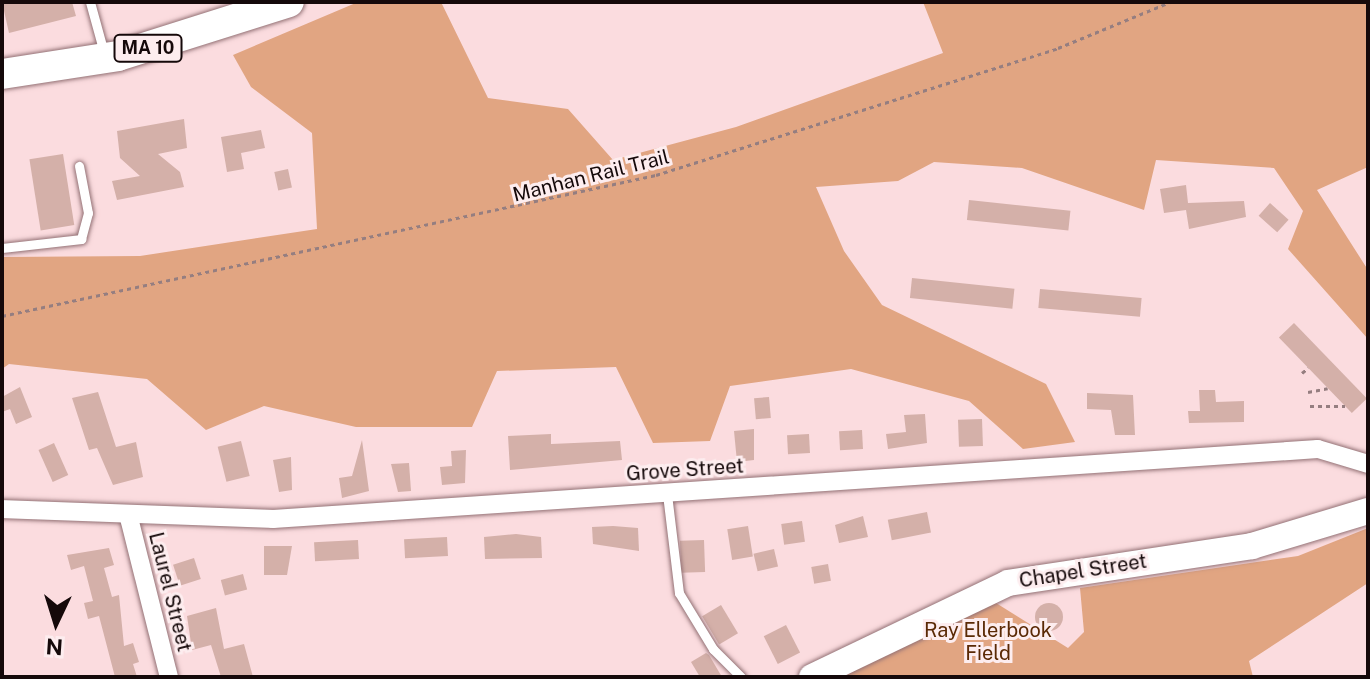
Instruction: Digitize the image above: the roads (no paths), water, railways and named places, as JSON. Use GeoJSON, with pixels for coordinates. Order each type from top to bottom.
{"type":"FeatureCollection","features":[{"type":"Feature","properties":{"kind":"main road","name":"MA 10"},"geometry":{"type":"LineString","coordinates":[[2,74],[105,58],[289,2]]}},
{"type":"Feature","properties":{"kind":"main road","name":"Chapel Street"},"geometry":{"type":"LineString","coordinates":[[812,677],[1008,583],[1252,546],[1368,511]]}},
{"type":"Feature","properties":{"kind":"street","name":"Grove Street"},"geometry":{"type":"LineString","coordinates":[[2,509],[129,518],[273,519],[1318,449],[1368,464]]}},
{"type":"Feature","properties":{"kind":"street","name":"Laurel Street"},"geometry":{"type":"LineString","coordinates":[[129,518],[169,677]]}},
{"type":"Feature","properties":{"kind":"lane"},"geometry":{"type":"LineString","coordinates":[[90,2],[105,58]]}},
{"type":"Feature","properties":{"kind":"lane"},"geometry":{"type":"LineString","coordinates":[[2,248],[81,239],[88,213],[79,166]]}},
{"type":"Feature","properties":{"kind":"lane"},"geometry":{"type":"LineString","coordinates":[[667,494],[679,593],[713,649],[741,677]]}},
{"type":"Feature","properties":{"kind":"park label","name":"Ray Ellerbook Field"},"geometry":{"type":"Point","coordinates":[988,642]}}]}
